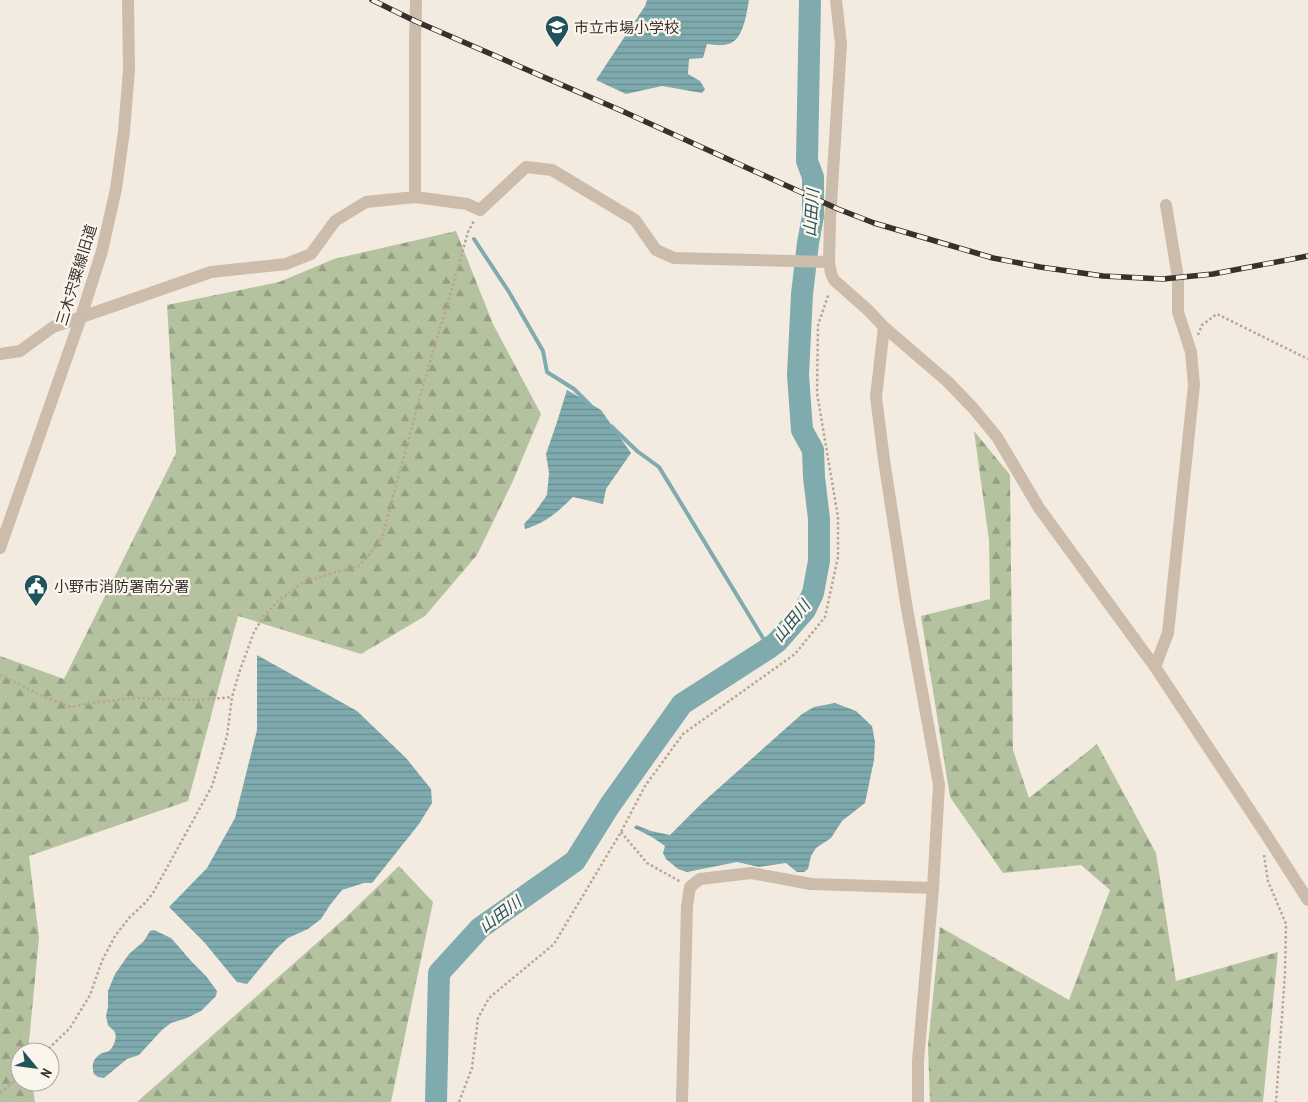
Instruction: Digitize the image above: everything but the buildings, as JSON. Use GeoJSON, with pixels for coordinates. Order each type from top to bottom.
{"type":"FeatureCollection","features":[{"type":"Feature","properties":{"kind":"street","name":"三木宍粟線旧道"},"geometry":{"type":"LineString","coordinates":[[0,548],[81,317],[102,251],[116,189],[124,131],[129,70],[128,0]]}},
{"type":"Feature","properties":{"kind":"street"},"geometry":{"type":"LineString","coordinates":[[415,197],[416,0]]}},
{"type":"Feature","properties":{"kind":"street"},"geometry":{"type":"LineString","coordinates":[[836,0],[841,44],[830,220],[829,262],[834,280],[884,327],[948,382],[997,437],[1039,508],[1155,667],[1308,900]]}},
{"type":"Feature","properties":{"kind":"street"},"geometry":{"type":"LineString","coordinates":[[0,354],[20,351],[53,328],[81,317],[211,272],[286,264],[311,254],[335,221],[366,202],[415,197],[467,204],[480,210],[526,167],[552,170],[635,220],[656,250],[674,258],[829,262]]}},
{"type":"Feature","properties":{"kind":"street"},"geometry":{"type":"LineString","coordinates":[[1155,667],[1168,633],[1194,385],[1191,352],[1178,312],[1178,278],[1166,205]]}},
{"type":"Feature","properties":{"kind":"street"},"geometry":{"type":"LineString","coordinates":[[884,327],[876,397],[906,603],[939,786],[933,888],[918,1061],[918,1102]]}},
{"type":"Feature","properties":{"kind":"street"},"geometry":{"type":"LineString","coordinates":[[682,1102],[686,906],[690,887],[700,878],[751,873],[811,884],[933,888]]}},
{"type":"Feature","properties":{"kind":"path"},"geometry":{"type":"LineString","coordinates":[[55,1042],[70,1028],[90,995],[102,961],[114,936],[128,918],[153,893],[212,786],[226,736],[232,697],[239,672],[254,632],[264,616],[278,601],[306,581],[359,566],[381,541],[424,382],[468,232],[480,210]]}},
{"type":"Feature","properties":{"kind":"path"},"geometry":{"type":"LineString","coordinates":[[459,1102],[472,1068],[478,1018],[488,998],[554,944],[622,832],[645,786],[683,734],[796,654],[825,617],[838,557],[838,517],[817,393],[818,325],[834,280]]}},
{"type":"Feature","properties":{"kind":"path"},"geometry":{"type":"LineString","coordinates":[[1191,352],[1202,325],[1217,314],[1308,359]]}},
{"type":"Feature","properties":{"kind":"path"},"geometry":{"type":"LineString","coordinates":[[0,675],[42,696],[71,706],[136,698],[200,700],[232,697]]}},
{"type":"Feature","properties":{"kind":"path"},"geometry":{"type":"LineString","coordinates":[[622,832],[648,863],[690,887]]}},
{"type":"Feature","properties":{"kind":"path"},"geometry":{"type":"LineString","coordinates":[[1265,833],[1263,850],[1268,881],[1286,924],[1285,973],[1276,1102]]}},
{"type":"Feature","properties":{"kind":"path"},"geometry":{"type":"LineString","coordinates":[[0,1093],[10,1085]]}},
{"type":"Feature","properties":{"kind":"green space"},"geometry":{"type":"Polygon","coordinates":[[[456,231],[493,324],[541,414],[512,483],[477,555],[425,616],[361,654],[238,616],[188,801],[29,856],[39,938],[29,1042],[10,1042],[10,1092],[34,1092],[35,1102],[0,1102],[0,656],[64,679],[176,453],[167,305],[279,282],[334,259],[456,231]]]}},
{"type":"Feature","properties":{"kind":"green space"},"geometry":{"type":"Polygon","coordinates":[[[974,431],[1010,475],[1013,750],[1029,798],[1097,744],[1156,853],[1176,981],[1278,952],[1263,1102],[930,1102],[928,1046],[940,927],[1069,1000],[1110,890],[1081,865],[1003,873],[950,797],[921,616],[990,599],[989,540],[974,431]]]}},
{"type":"Feature","properties":{"kind":"green space"},"geometry":{"type":"Polygon","coordinates":[[[399,866],[433,902],[391,1102],[137,1102],[344,919],[399,866]]]}},
{"type":"Feature","properties":{"kind":"water"},"geometry":{"type":"Polygon","coordinates":[[[647,0],[749,0],[740,33],[734,41],[721,45],[707,44],[703,58],[689,59],[688,74],[700,81],[705,89],[702,93],[662,86],[626,94],[596,80],[645,6],[647,0]]]}},
{"type":"Feature","properties":{"kind":"water"},"geometry":{"type":"Polygon","coordinates":[[[567,390],[601,410],[631,453],[606,489],[603,504],[573,497],[539,524],[525,529],[524,524],[547,495],[549,473],[546,454],[567,390]]]}},
{"type":"Feature","properties":{"kind":"water"},"geometry":{"type":"Polygon","coordinates":[[[257,655],[357,711],[406,758],[431,789],[432,803],[419,824],[372,883],[364,883],[342,890],[321,919],[308,929],[288,938],[276,949],[247,984],[237,982],[204,942],[169,907],[207,868],[235,818],[257,730],[257,655]]]}},
{"type":"Feature","properties":{"kind":"water"},"geometry":{"type":"Polygon","coordinates":[[[835,703],[856,711],[872,726],[875,742],[874,760],[865,803],[842,821],[831,838],[816,848],[811,856],[808,869],[804,872],[797,872],[786,863],[759,867],[737,862],[687,872],[678,869],[666,859],[663,853],[665,846],[634,828],[636,825],[651,831],[670,835],[702,803],[802,714],[814,707],[835,703]]]}},
{"type":"Feature","properties":{"kind":"water"},"geometry":{"type":"Polygon","coordinates":[[[154,930],[171,938],[206,976],[217,991],[216,996],[201,1011],[171,1023],[139,1055],[127,1059],[104,1078],[98,1077],[94,1074],[94,1062],[99,1055],[110,1050],[116,1038],[114,1030],[108,1025],[106,1016],[108,991],[115,974],[129,954],[144,941],[150,931],[154,930]]]}},
{"type":"Feature","properties":{"kind":"waterway","name":"山田川"},"geometry":{"type":"LineString","coordinates":[[436,1102],[439,973],[480,928],[575,861],[610,805],[682,704],[777,642],[805,610],[813,593],[819,561],[819,519],[813,450],[802,430],[798,375],[802,294],[813,216],[813,177],[807,161],[810,0]]}},
{"type":"Feature","properties":{"kind":"waterway"},"geometry":{"type":"LineString","coordinates":[[474,239],[509,292],[543,351],[547,372],[574,389],[590,405]]}},
{"type":"Feature","properties":{"kind":"waterway"},"geometry":{"type":"LineString","coordinates":[[611,426],[637,451],[659,467],[769,648]]}},
{"type":"Feature","properties":{"kind":"railway"},"geometry":{"type":"LineString","coordinates":[[372,0],[415,21],[622,111],[838,209],[874,223],[993,258],[1103,276],[1163,279],[1213,274],[1308,256]]}},
{"type":"Feature","properties":{"kind":"place","name":"市立市場小学校"},"geometry":{"type":"Point","coordinates":[557,48]}},
{"type":"Feature","properties":{"kind":"place","name":"小野市消防署南分署"},"geometry":{"type":"Point","coordinates":[36,607]}}]}
